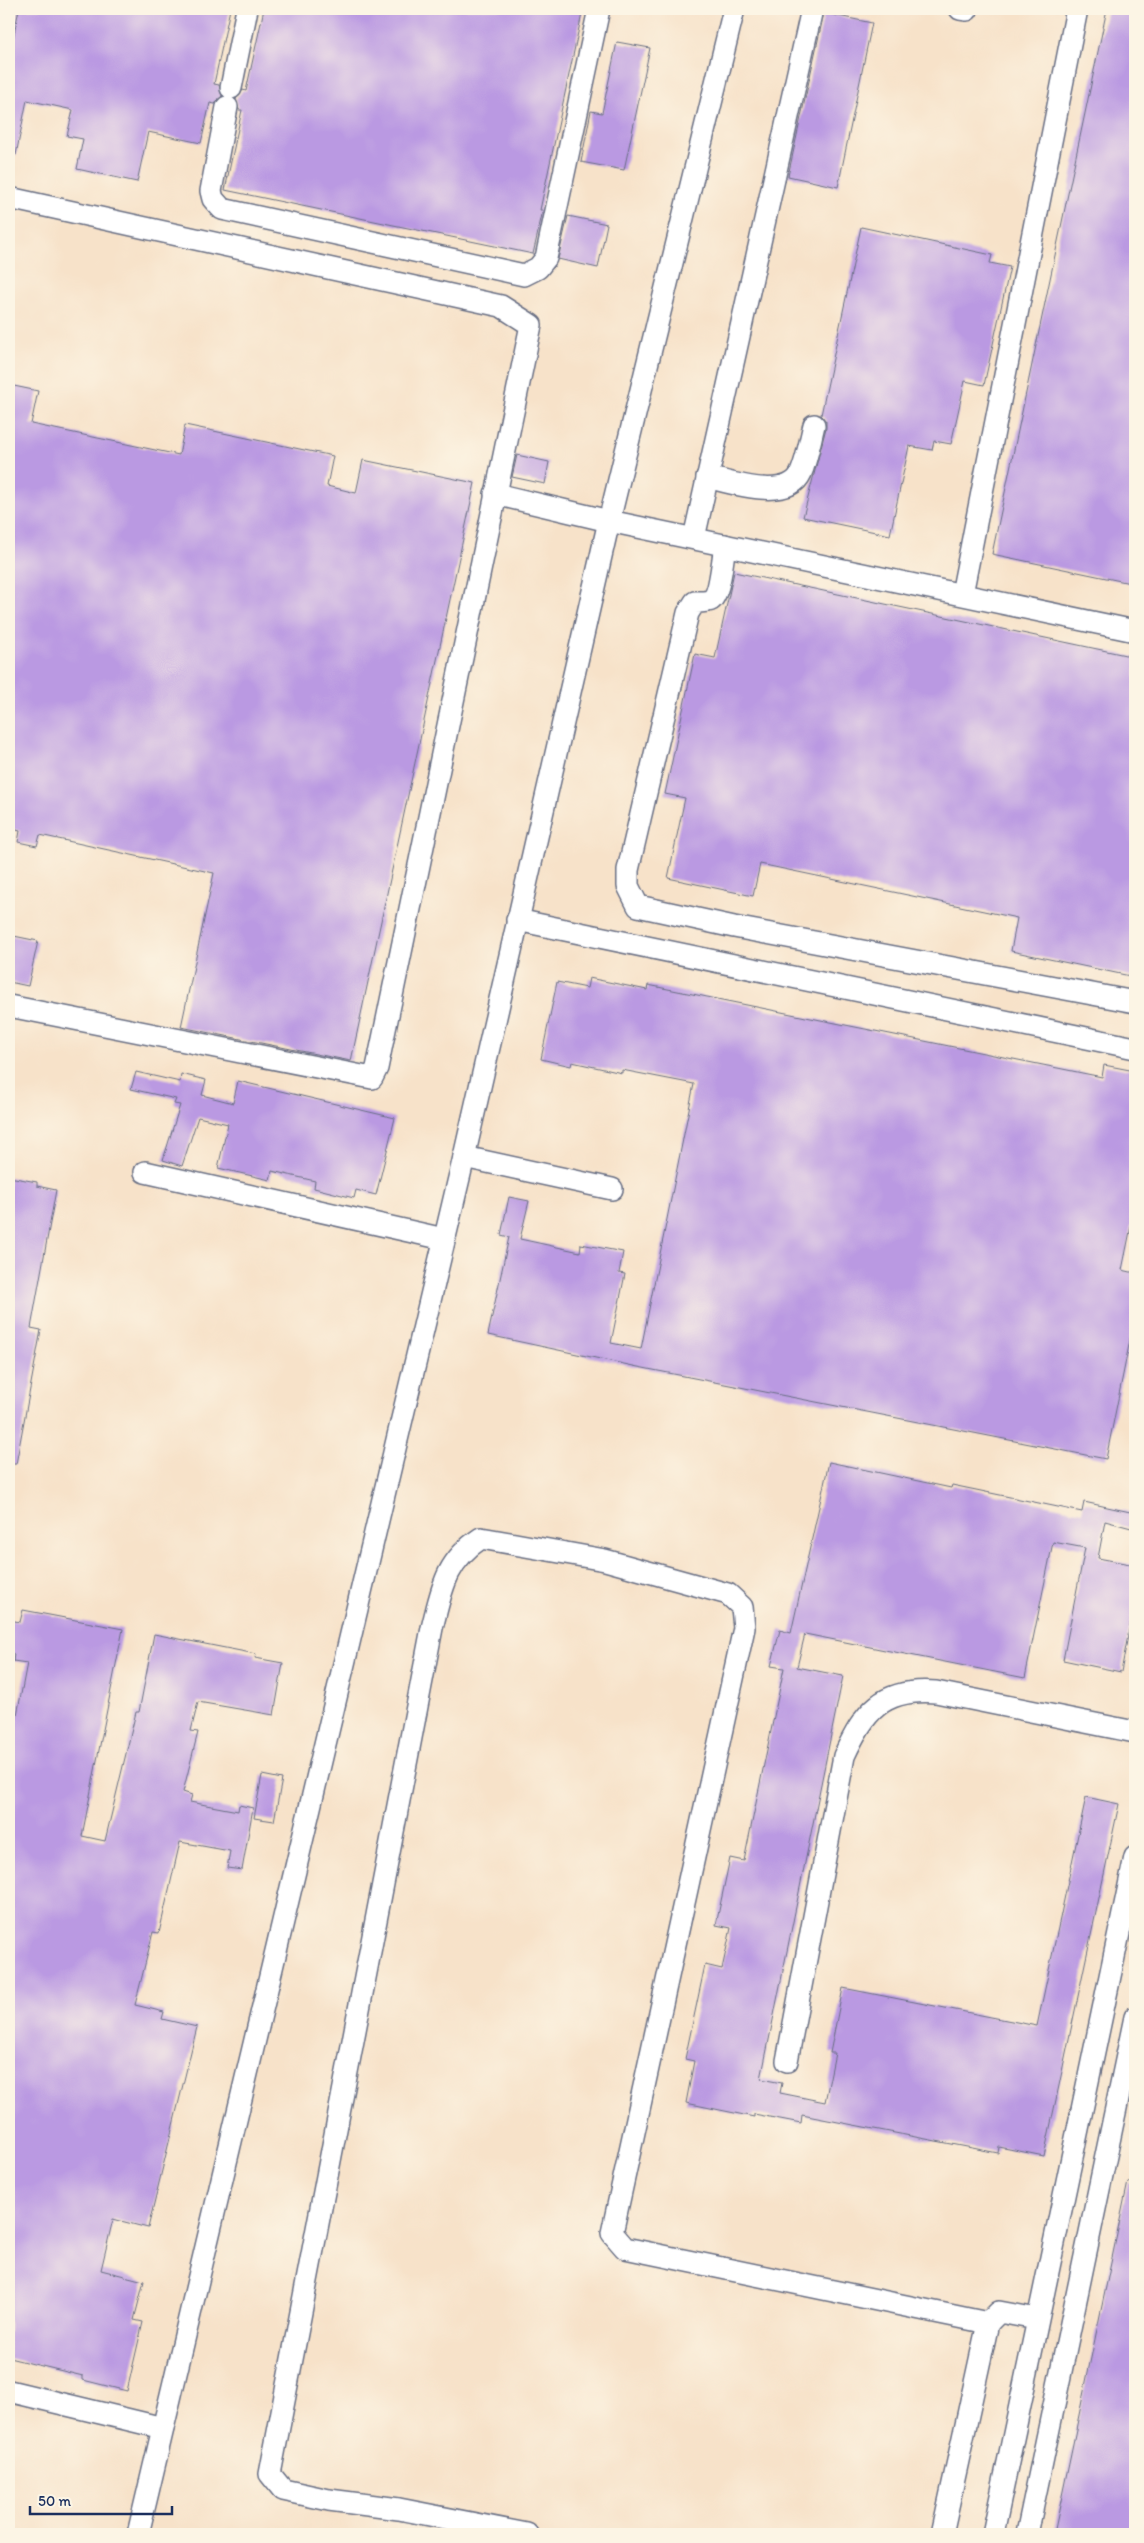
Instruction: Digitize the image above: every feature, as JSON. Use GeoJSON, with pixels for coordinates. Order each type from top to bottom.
{"type":"FeatureCollection","features":[{"type":"Feature","properties":{"kind":"lane"},"geometry":{"type":"LineString","coordinates":[[247,9],[210,191],[213,199],[222,209],[524,275],[538,268],[546,258],[599,9]]}},
{"type":"Feature","properties":{"kind":"lane"},"geometry":{"type":"LineString","coordinates":[[138,2534],[464,1157],[609,521],[734,9]]}},
{"type":"Feature","properties":{"kind":"lane"},"geometry":{"type":"LineString","coordinates":[[694,538],[812,9]]}},
{"type":"Feature","properties":{"kind":"lane"},"geometry":{"type":"LineString","coordinates":[[962,594],[1077,9]]}},
{"type":"Feature","properties":{"kind":"lane"},"geometry":{"type":"LineString","coordinates":[[9,198],[501,306],[519,315],[531,325],[377,1068],[372,1078],[9,1006]]}},
{"type":"Feature","properties":{"kind":"lane"},"geometry":{"type":"LineString","coordinates":[[707,477],[760,489],[778,488],[793,482],[800,475],[814,425]]}},
{"type":"Feature","properties":{"kind":"lane"},"geometry":{"type":"LineString","coordinates":[[495,494],[609,521],[1135,630]]}},
{"type":"Feature","properties":{"kind":"lane"},"geometry":{"type":"LineString","coordinates":[[725,545],[718,589],[710,601],[695,602],[688,613],[628,870],[628,886],[638,906],[734,927],[1135,1002]]}},
{"type":"Feature","properties":{"kind":"lane"},"geometry":{"type":"LineString","coordinates":[[517,920],[1135,1048]]}},
{"type":"Feature","properties":{"kind":"lane"},"geometry":{"type":"LineString","coordinates":[[464,1157],[612,1189]]}},
{"type":"Feature","properties":{"kind":"lane"},"geometry":{"type":"LineString","coordinates":[[145,1172],[444,1239]]}},
{"type":"Feature","properties":{"kind":"lane"},"geometry":{"type":"LineString","coordinates":[[527,2534],[399,2508],[329,2500],[283,2490],[270,2474],[432,1628],[444,1580],[463,1550],[481,1538],[605,1560],[728,1594],[742,1606],[744,1628],[612,2233],[625,2248],[988,2323]]}},
{"type":"Feature","properties":{"kind":"lane"},"geometry":{"type":"LineString","coordinates":[[787,2060],[844,1756],[859,1724],[872,1710],[894,1695],[920,1690],[1135,1732]]}},
{"type":"Feature","properties":{"kind":"lane"},"geometry":{"type":"LineString","coordinates":[[993,2534],[1135,1857]]}},
{"type":"Feature","properties":{"kind":"lane"},"geometry":{"type":"LineString","coordinates":[[1027,2534],[1135,2017]]}},
{"type":"Feature","properties":{"kind":"lane"},"geometry":{"type":"LineString","coordinates":[[942,2534],[988,2323],[999,2312],[1037,2319]]}},
{"type":"Feature","properties":{"kind":"lane"},"geometry":{"type":"LineString","coordinates":[[9,2390],[164,2428]]}},
{"type":"Feature","properties":{"kind":"building"},"geometry":{"type":"Polygon","coordinates":[[[19,9],[230,9],[214,84],[219,85],[222,96],[215,104],[210,103],[201,143],[148,132],[137,182],[77,169],[83,139],[67,136],[73,110],[27,100],[16,155],[9,154],[9,59],[19,9]]]}},
{"type":"Feature","properties":{"kind":"building"},"geometry":{"type":"Polygon","coordinates":[[[264,9],[583,9],[540,210],[543,210],[533,254],[225,190],[242,110],[239,110],[236,99],[243,90],[246,91],[264,9]]]}},
{"type":"Feature","properties":{"kind":"building"},"geometry":{"type":"Polygon","coordinates":[[[1107,9],[1135,9],[1135,584],[992,554],[1107,9]]]}},
{"type":"Feature","properties":{"kind":"building"},"geometry":{"type":"Polygon","coordinates":[[[824,13],[872,23],[838,187],[788,176],[824,13]]]}},
{"type":"Feature","properties":{"kind":"building"},"geometry":{"type":"Polygon","coordinates":[[[617,42],[650,48],[624,170],[581,162],[591,111],[602,113],[617,42]]]}},
{"type":"Feature","properties":{"kind":"building"},"geometry":{"type":"Polygon","coordinates":[[[568,216],[607,224],[598,268],[558,259],[568,216]]]}},
{"type":"Feature","properties":{"kind":"building"},"geometry":{"type":"Polygon","coordinates":[[[861,227],[992,255],[990,263],[1010,267],[984,385],[965,381],[951,444],[934,441],[932,450],[909,446],[890,535],[803,517],[826,428],[826,421],[821,415],[861,227]]]}},
{"type":"Feature","properties":{"kind":"building"},"geometry":{"type":"Polygon","coordinates":[[[9,385],[38,391],[31,424],[179,455],[185,425],[333,456],[327,486],[356,493],[363,460],[475,483],[351,1061],[181,1027],[214,873],[40,835],[37,846],[18,842],[20,831],[9,828],[9,385]]]}},
{"type":"Feature","properties":{"kind":"building"},"geometry":{"type":"Polygon","coordinates":[[[517,455],[549,462],[545,484],[512,477],[517,455]]]}},
{"type":"Feature","properties":{"kind":"building"},"geometry":{"type":"Polygon","coordinates":[[[734,572],[1135,657],[1135,977],[1011,951],[1017,918],[760,864],[753,896],[668,878],[685,798],[665,794],[695,654],[715,658],[734,572]]]}},
{"type":"Feature","properties":{"kind":"building"},"geometry":{"type":"Polygon","coordinates":[[[9,935],[38,941],[28,986],[9,982],[9,935]]]}},
{"type":"Feature","properties":{"kind":"building"},"geometry":{"type":"Polygon","coordinates":[[[589,978],[647,990],[648,985],[1102,1077],[1104,1065],[1135,1071],[1135,1207],[1122,1270],[1135,1273],[1135,1315],[1106,1459],[638,1367],[488,1335],[509,1237],[501,1235],[509,1197],[529,1201],[520,1239],[580,1252],[581,1244],[623,1252],[619,1273],[625,1274],[611,1343],[641,1349],[694,1084],[622,1070],[622,1073],[572,1062],[571,1066],[541,1059],[557,982],[587,988],[589,978]]]}},
{"type":"Feature","properties":{"kind":"building"},"geometry":{"type":"Polygon","coordinates":[[[136,1072],[180,1082],[181,1074],[206,1080],[202,1095],[233,1103],[238,1081],[395,1118],[376,1195],[356,1190],[354,1198],[314,1188],[315,1181],[272,1171],[270,1180],[218,1168],[228,1124],[198,1117],[182,1166],[163,1160],[180,1105],[174,1104],[176,1099],[131,1089],[136,1072]]]}},
{"type":"Feature","properties":{"kind":"building"},"geometry":{"type":"Polygon","coordinates":[[[9,1177],[37,1182],[37,1186],[56,1190],[31,1328],[41,1330],[16,1464],[9,1464],[9,1177]]]}},
{"type":"Feature","properties":{"kind":"building"},"geometry":{"type":"Polygon","coordinates":[[[829,1462],[951,1488],[952,1485],[1082,1512],[1084,1502],[1135,1513],[1135,1529],[1105,1521],[1098,1558],[1135,1565],[1135,1599],[1121,1672],[1063,1660],[1085,1548],[1053,1542],[1025,1678],[805,1634],[797,1667],[843,1676],[761,2079],[782,2083],[780,2093],[825,2102],[835,2053],[830,2053],[843,1988],[1037,2026],[1086,1797],[1119,1804],[1044,2156],[999,2147],[998,2153],[802,2115],[801,2123],[754,2114],[754,2117],[686,2103],[694,2061],[685,2059],[705,1965],[722,1969],[731,1928],[716,1925],[730,1858],[744,1861],[784,1668],[771,1666],[780,1630],[791,1633],[829,1462]]]}},
{"type":"Feature","properties":{"kind":"building"},"geometry":{"type":"Polygon","coordinates":[[[23,1610],[123,1629],[82,1836],[105,1841],[136,1712],[139,1712],[154,1634],[256,1654],[255,1658],[283,1663],[274,1715],[198,1702],[191,1731],[198,1732],[183,1792],[192,1795],[190,1802],[238,1811],[239,1805],[253,1808],[242,1870],[227,1868],[230,1851],[180,1842],[159,1933],[153,1932],[135,2005],[164,2012],[162,2019],[197,2027],[148,2228],[113,2219],[101,2270],[144,2281],[134,2320],[143,2322],[127,2391],[83,2380],[83,2376],[9,2358],[9,1757],[27,1663],[13,1661],[14,1654],[9,1653],[9,1620],[20,1622],[23,1610]]]}},
{"type":"Feature","properties":{"kind":"building"},"geometry":{"type":"Polygon","coordinates":[[[262,1775],[282,1779],[274,1821],[254,1818],[262,1775]]]}},
{"type":"Feature","properties":{"kind":"building"},"geometry":{"type":"Polygon","coordinates":[[[1128,2182],[1135,2183],[1135,2534],[1054,2534],[1128,2182]]]}}]}
